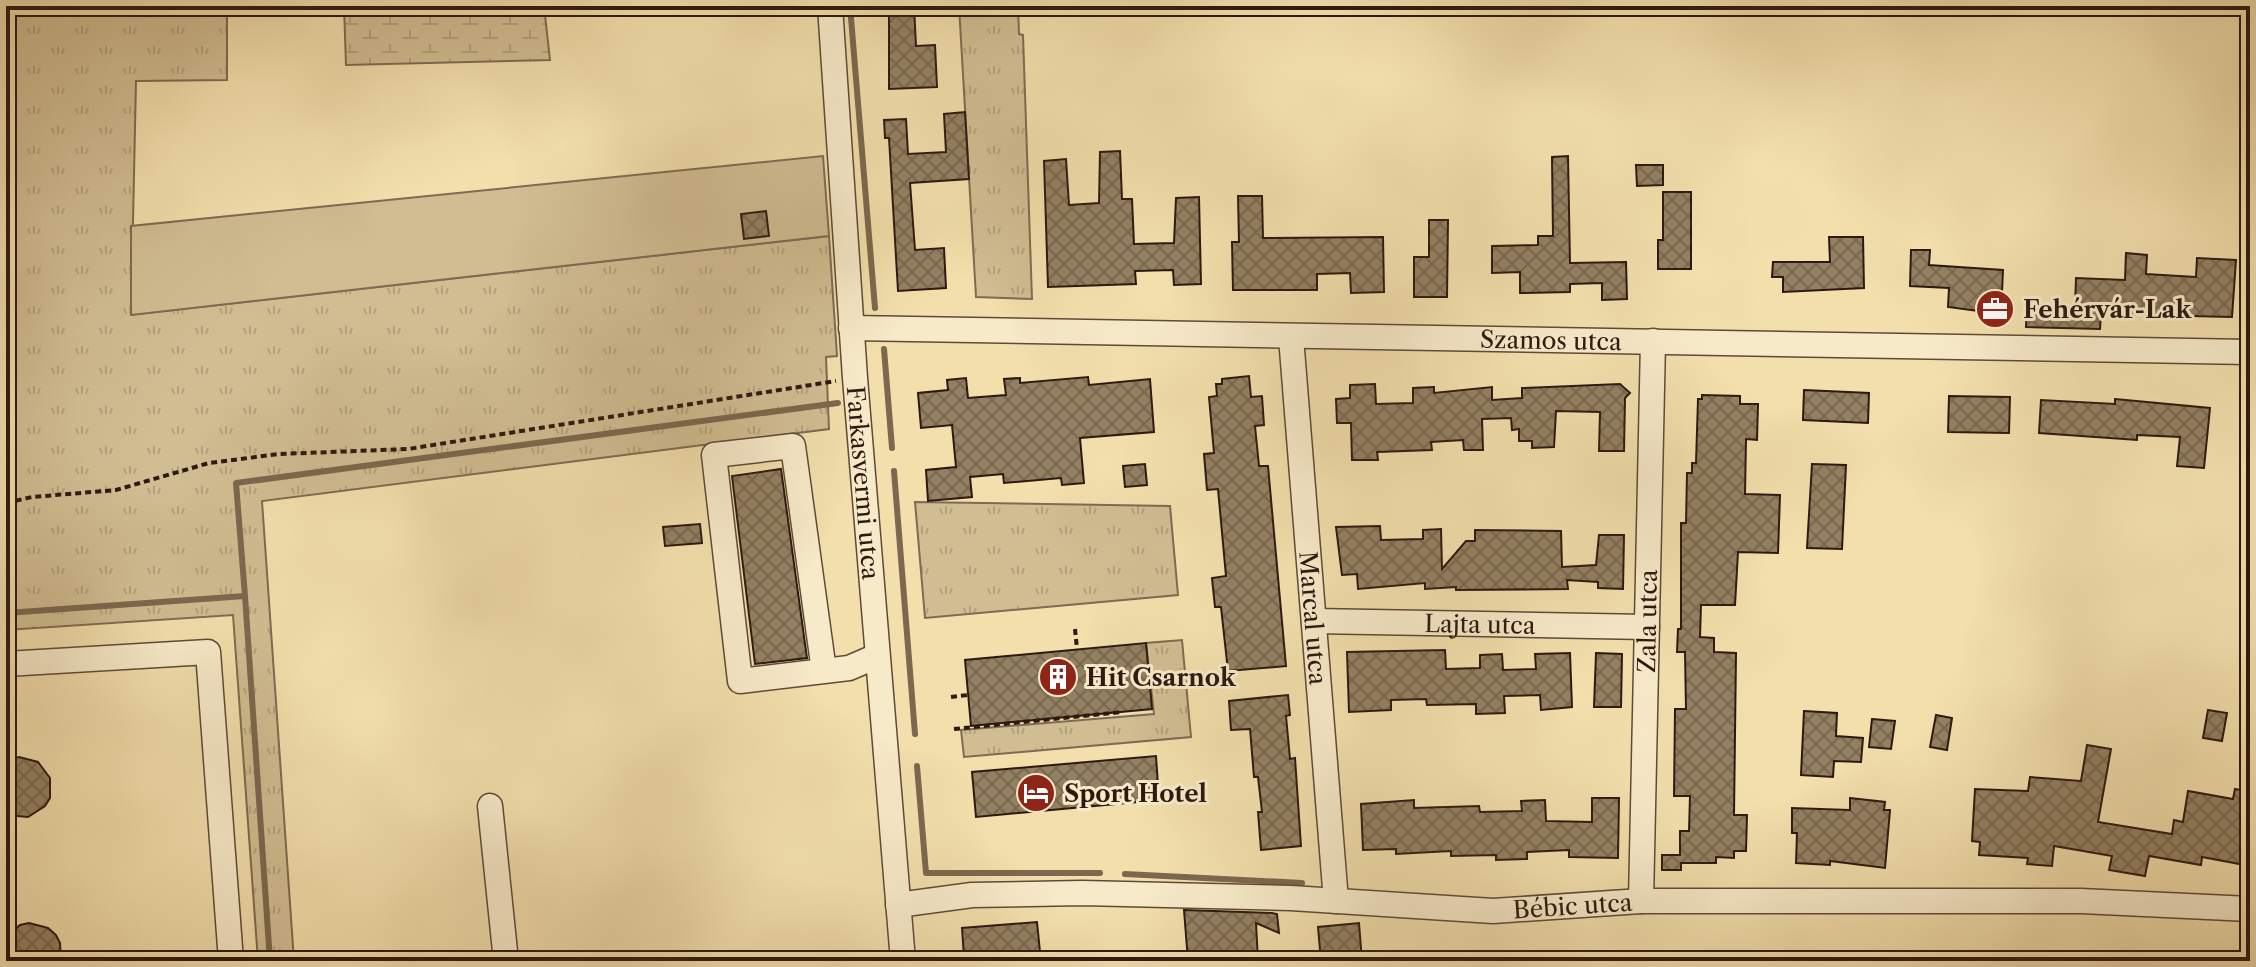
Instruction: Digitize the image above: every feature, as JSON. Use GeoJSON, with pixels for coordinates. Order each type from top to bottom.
{"type":"FeatureCollection","features":[{"type":"Feature","properties":{"kind":"street","name":"Farkasvermi utca"},"geometry":{"type":"LineString","coordinates":[[830,6],[851,328],[903,961]]}},
{"type":"Feature","properties":{"kind":"street","name":"Szamos utca"},"geometry":{"type":"LineString","coordinates":[[851,328],[2250,352]]}},
{"type":"Feature","properties":{"kind":"street","name":"Marcal utca"},"geometry":{"type":"LineString","coordinates":[[1291,337],[1336,901]]}},
{"type":"Feature","properties":{"kind":"street","name":"Zala utca"},"geometry":{"type":"LineString","coordinates":[[1641,901],[1653,341]]}},
{"type":"Feature","properties":{"kind":"street"},"geometry":{"type":"LineString","coordinates":[[824,671],[793,446],[714,455],[740,681],[824,671],[849,668],[877,656]]}},
{"type":"Feature","properties":{"kind":"street","name":"Lajta utca"},"geometry":{"type":"LineString","coordinates":[[1314,621],[1647,627]]}},
{"type":"Feature","properties":{"kind":"street"},"geometry":{"type":"LineString","coordinates":[[6,664],[208,652],[231,961]]}},
{"type":"Feature","properties":{"kind":"street"},"geometry":{"type":"LineString","coordinates":[[490,806],[506,961]]}},
{"type":"Feature","properties":{"kind":"street","name":"Bébic utca"},"geometry":{"type":"LineString","coordinates":[[898,905],[972,895],[1082,893],[1336,901],[1493,911],[1641,901],[2065,901],[2250,909]]}},
{"type":"Feature","properties":{"kind":"path"},"geometry":{"type":"LineString","coordinates":[[6,503],[32,497],[116,490],[209,463],[279,454],[408,449],[855,378]]}},
{"type":"Feature","properties":{"kind":"path"},"geometry":{"type":"LineString","coordinates":[[1075,629],[1077,649]]}},
{"type":"Feature","properties":{"kind":"path"},"geometry":{"type":"LineString","coordinates":[[951,697],[968,695]]}},
{"type":"Feature","properties":{"kind":"path"},"geometry":{"type":"LineString","coordinates":[[954,729],[1122,712]]}},
{"type":"Feature","properties":{"kind":"green space"},"geometry":{"type":"Polygon","coordinates":[[[6,6],[227,6],[227,80],[136,81],[131,315],[829,236],[837,356],[826,357],[829,429],[262,501],[294,961],[258,961],[233,615],[6,630],[6,6]]]}},
{"type":"Feature","properties":{"kind":"green space"},"geometry":{"type":"Polygon","coordinates":[[[344,6],[544,6],[550,60],[346,65],[344,6]]]}},
{"type":"Feature","properties":{"kind":"green space"},"geometry":{"type":"Polygon","coordinates":[[[959,6],[1018,6],[1019,34],[1023,35],[1032,299],[976,297],[959,6]]]}},
{"type":"Feature","properties":{"kind":"green space"},"geometry":{"type":"Polygon","coordinates":[[[823,156],[829,236],[131,315],[131,226],[823,156]]]}},
{"type":"Feature","properties":{"kind":"green space"},"geometry":{"type":"Polygon","coordinates":[[[915,502],[1170,506],[1178,595],[925,618],[915,502]]]}},
{"type":"Feature","properties":{"kind":"green space"},"geometry":{"type":"Polygon","coordinates":[[[1182,640],[1191,737],[964,757],[961,730],[1154,714],[1146,643],[1182,640]]]}},
{"type":"Feature","properties":{"kind":"building"},"geometry":{"type":"Polygon","coordinates":[[[889,6],[914,6],[916,46],[935,45],[937,87],[889,89],[889,6]]]}},
{"type":"Feature","properties":{"kind":"building"},"geometry":{"type":"Polygon","coordinates":[[[965,112],[969,179],[910,183],[915,250],[944,248],[946,288],[898,291],[889,138],[885,138],[884,120],[906,119],[908,154],[946,152],[944,114],[965,112]]]}},
{"type":"Feature","properties":{"kind":"building"},"geometry":{"type":"Polygon","coordinates":[[[1120,151],[1122,199],[1132,199],[1134,244],[1174,243],[1176,198],[1199,197],[1201,284],[1174,285],[1173,270],[1135,271],[1136,284],[1048,287],[1044,161],[1066,159],[1069,205],[1099,203],[1100,152],[1120,151]]]}},
{"type":"Feature","properties":{"kind":"building"},"geometry":{"type":"Polygon","coordinates":[[[1568,156],[1570,263],[1626,262],[1627,299],[1602,300],[1602,283],[1570,284],[1570,292],[1520,293],[1520,272],[1492,273],[1492,246],[1538,245],[1538,236],[1553,236],[1552,157],[1568,156]]]}},
{"type":"Feature","properties":{"kind":"building"},"geometry":{"type":"Polygon","coordinates":[[[1636,165],[1663,165],[1663,185],[1637,186],[1636,165]]]}},
{"type":"Feature","properties":{"kind":"building"},"geometry":{"type":"Polygon","coordinates":[[[1663,192],[1691,192],[1691,269],[1658,269],[1658,240],[1663,240],[1663,192]]]}},
{"type":"Feature","properties":{"kind":"building"},"geometry":{"type":"Polygon","coordinates":[[[1238,196],[1262,196],[1263,238],[1383,237],[1384,292],[1351,293],[1350,273],[1317,274],[1317,290],[1233,290],[1232,242],[1239,242],[1238,196]]]}},
{"type":"Feature","properties":{"kind":"building"},"geometry":{"type":"Polygon","coordinates":[[[766,211],[769,236],[744,239],[741,214],[766,211]]]}},
{"type":"Feature","properties":{"kind":"building"},"geometry":{"type":"Polygon","coordinates":[[[1429,220],[1448,220],[1447,297],[1414,297],[1414,257],[1429,257],[1429,220]]]}},
{"type":"Feature","properties":{"kind":"building"},"geometry":{"type":"Polygon","coordinates":[[[1829,237],[1863,237],[1864,288],[1783,292],[1783,277],[1772,277],[1773,262],[1830,262],[1829,237]]]}},
{"type":"Feature","properties":{"kind":"building"},"geometry":{"type":"Polygon","coordinates":[[[1911,250],[1930,250],[1929,265],[2003,270],[2001,314],[1948,307],[1949,288],[1910,286],[1911,250]]]}},
{"type":"Feature","properties":{"kind":"building"},"geometry":{"type":"Polygon","coordinates":[[[2126,253],[2147,255],[2146,274],[2196,277],[2197,258],[2236,260],[2232,317],[2101,314],[2100,329],[2026,327],[2027,304],[2075,307],[2076,278],[2125,280],[2126,253]]]}},
{"type":"Feature","properties":{"kind":"building"},"geometry":{"type":"Polygon","coordinates":[[[1249,376],[1251,397],[1262,396],[1264,425],[1255,426],[1259,466],[1268,466],[1286,666],[1228,671],[1221,607],[1215,607],[1212,578],[1226,576],[1218,489],[1207,490],[1204,454],[1214,453],[1209,397],[1217,396],[1216,384],[1222,384],[1222,379],[1249,376]]]}},
{"type":"Feature","properties":{"kind":"building"},"geometry":{"type":"Polygon","coordinates":[[[1088,377],[1089,385],[1150,379],[1154,432],[1080,438],[1084,483],[1062,485],[1061,478],[1004,483],[1003,474],[970,477],[972,497],[928,501],[926,470],[956,467],[952,425],[921,428],[918,393],[948,390],[947,380],[966,378],[968,398],[1006,395],[1004,379],[1020,378],[1020,383],[1088,377]]]}},
{"type":"Feature","properties":{"kind":"building"},"geometry":{"type":"Polygon","coordinates":[[[1375,384],[1376,404],[1413,403],[1413,388],[1434,387],[1434,393],[1492,387],[1492,400],[1522,398],[1522,388],[1620,384],[1630,393],[1625,398],[1624,451],[1599,451],[1600,412],[1556,411],[1554,447],[1532,448],[1532,441],[1519,441],[1519,429],[1512,430],[1511,418],[1482,419],[1483,450],[1464,450],[1463,440],[1431,442],[1432,450],[1377,452],[1378,460],[1352,460],[1351,423],[1337,423],[1336,399],[1350,398],[1350,385],[1375,384]]]}},
{"type":"Feature","properties":{"kind":"building"},"geometry":{"type":"Polygon","coordinates":[[[1804,390],[1869,393],[1868,423],[1803,420],[1804,390]]]}},
{"type":"Feature","properties":{"kind":"building"},"geometry":{"type":"Polygon","coordinates":[[[1702,395],[1740,396],[1740,404],[1758,404],[1757,440],[1746,439],[1745,494],[1780,495],[1778,553],[1738,552],[1735,605],[1701,605],[1700,637],[1714,638],[1714,652],[1736,653],[1734,815],[1747,815],[1746,851],[1734,851],[1734,858],[1716,857],[1716,863],[1681,863],[1681,870],[1662,870],[1662,855],[1680,855],[1680,831],[1689,831],[1690,796],[1674,796],[1675,709],[1686,709],[1685,652],[1677,652],[1678,629],[1681,629],[1681,523],[1686,523],[1687,473],[1692,473],[1692,463],[1696,463],[1698,399],[1702,399],[1702,395]]]}},
{"type":"Feature","properties":{"kind":"building"},"geometry":{"type":"Polygon","coordinates":[[[1949,396],[2010,397],[2009,433],[1948,432],[1949,396]]]}},
{"type":"Feature","properties":{"kind":"building"},"geometry":{"type":"Polygon","coordinates":[[[2115,399],[2210,408],[2204,468],[2177,466],[2180,437],[2137,435],[2137,440],[2039,433],[2041,400],[2115,404],[2115,399]]]}},
{"type":"Feature","properties":{"kind":"building"},"geometry":{"type":"Polygon","coordinates":[[[1145,464],[1147,485],[1125,487],[1123,466],[1145,464]]]}},
{"type":"Feature","properties":{"kind":"building"},"geometry":{"type":"Polygon","coordinates":[[[1812,464],[1846,465],[1842,549],[1807,548],[1812,464]]]}},
{"type":"Feature","properties":{"kind":"building"},"geometry":{"type":"Polygon","coordinates":[[[781,469],[807,658],[755,664],[732,476],[781,469]]]}},
{"type":"Feature","properties":{"kind":"building"},"geometry":{"type":"Polygon","coordinates":[[[700,524],[702,543],[665,546],[663,527],[700,524]]]}},
{"type":"Feature","properties":{"kind":"building"},"geometry":{"type":"Polygon","coordinates":[[[1380,526],[1381,540],[1423,539],[1423,530],[1441,529],[1442,569],[1466,541],[1475,541],[1475,530],[1561,531],[1562,567],[1596,565],[1599,535],[1624,535],[1623,589],[1598,588],[1598,582],[1567,580],[1568,589],[1425,589],[1425,583],[1358,589],[1357,574],[1342,575],[1336,527],[1380,526]]]}},
{"type":"Feature","properties":{"kind":"building","name":"Hit Csarnok"},"geometry":{"type":"Polygon","coordinates":[[[1146,643],[1152,709],[971,726],[965,660],[1146,643]]]}},
{"type":"Feature","properties":{"kind":"building"},"geometry":{"type":"Polygon","coordinates":[[[1445,650],[1446,669],[1480,668],[1480,655],[1502,654],[1503,670],[1536,669],[1535,654],[1570,653],[1572,707],[1541,710],[1540,695],[1504,696],[1505,713],[1476,714],[1476,704],[1427,705],[1426,699],[1391,700],[1391,710],[1349,712],[1347,652],[1445,650]]]}},
{"type":"Feature","properties":{"kind":"building"},"geometry":{"type":"Polygon","coordinates":[[[1596,653],[1622,654],[1621,707],[1594,707],[1596,653]]]}},
{"type":"Feature","properties":{"kind":"building"},"geometry":{"type":"Polygon","coordinates":[[[1288,695],[1290,715],[1286,716],[1290,759],[1295,758],[1301,846],[1261,850],[1258,812],[1262,812],[1258,777],[1254,777],[1250,729],[1231,730],[1229,701],[1288,695]]]}},
{"type":"Feature","properties":{"kind":"building"},"geometry":{"type":"Polygon","coordinates":[[[2208,710],[2227,713],[2222,741],[2203,738],[2208,710]]]}},
{"type":"Feature","properties":{"kind":"building"},"geometry":{"type":"Polygon","coordinates":[[[1804,711],[1837,713],[1836,736],[1863,738],[1861,762],[1834,761],[1833,777],[1801,775],[1804,711]]]}},
{"type":"Feature","properties":{"kind":"building"},"geometry":{"type":"Polygon","coordinates":[[[1936,715],[1952,718],[1947,750],[1930,747],[1936,715]]]}},
{"type":"Feature","properties":{"kind":"building"},"geometry":{"type":"Polygon","coordinates":[[[1872,719],[1895,721],[1891,749],[1869,747],[1872,719]]]}},
{"type":"Feature","properties":{"kind":"building"},"geometry":{"type":"Polygon","coordinates":[[[2087,745],[2111,749],[2098,822],[2172,834],[2174,820],[2183,822],[2188,791],[2233,799],[2235,789],[2250,792],[2250,866],[2202,857],[2201,865],[2149,856],[2145,876],[2109,870],[2112,856],[2054,846],[2052,866],[2027,864],[2028,858],[1979,855],[1980,842],[1972,841],[1975,789],[2028,791],[2030,777],[2081,781],[2087,745]]]}},
{"type":"Feature","properties":{"kind":"building"},"geometry":{"type":"Polygon","coordinates":[[[1156,756],[1159,800],[976,817],[972,772],[1156,756]]]}},
{"type":"Feature","properties":{"kind":"building"},"geometry":{"type":"Polygon","coordinates":[[[19,757],[38,762],[50,778],[50,798],[45,806],[28,817],[6,815],[6,760],[19,757]]]}},
{"type":"Feature","properties":{"kind":"building"},"geometry":{"type":"Polygon","coordinates":[[[1592,798],[1619,798],[1618,858],[1569,857],[1569,850],[1527,852],[1527,859],[1496,860],[1496,855],[1451,856],[1451,851],[1396,854],[1396,849],[1363,850],[1361,804],[1414,800],[1414,808],[1479,806],[1480,812],[1522,811],[1521,801],[1545,800],[1546,821],[1592,822],[1592,798]]]}},
{"type":"Feature","properties":{"kind":"building"},"geometry":{"type":"Polygon","coordinates":[[[1850,798],[1885,802],[1884,810],[1890,810],[1885,868],[1830,861],[1830,865],[1796,863],[1797,833],[1792,833],[1792,808],[1850,810],[1850,798]]]}},
{"type":"Feature","properties":{"kind":"building"},"geometry":{"type":"Polygon","coordinates":[[[1184,910],[1277,914],[1279,933],[1256,923],[1258,961],[1188,961],[1184,910]]]}},
{"type":"Feature","properties":{"kind":"building"},"geometry":{"type":"Polygon","coordinates":[[[1037,922],[1040,952],[1030,952],[1031,961],[974,961],[974,956],[964,957],[962,928],[1037,922]]]}},
{"type":"Feature","properties":{"kind":"building"},"geometry":{"type":"Polygon","coordinates":[[[29,923],[48,928],[56,935],[60,943],[61,961],[6,961],[6,937],[20,925],[29,923]]]}},
{"type":"Feature","properties":{"kind":"building"},"geometry":{"type":"Polygon","coordinates":[[[1359,923],[1362,961],[1321,961],[1318,927],[1359,923]]]}},
{"type":"Feature","properties":{"kind":"waterway"},"geometry":{"type":"LineString","coordinates":[[850,6],[875,308]]}},
{"type":"Feature","properties":{"kind":"waterway"},"geometry":{"type":"LineString","coordinates":[[884,349],[892,448]]}},
{"type":"Feature","properties":{"kind":"waterway"},"geometry":{"type":"LineString","coordinates":[[6,613],[245,596],[236,483],[838,403]]}},
{"type":"Feature","properties":{"kind":"waterway"},"geometry":{"type":"LineString","coordinates":[[894,471],[915,734]]}},
{"type":"Feature","properties":{"kind":"waterway"},"geometry":{"type":"LineString","coordinates":[[245,596],[270,961]]}},
{"type":"Feature","properties":{"kind":"waterway"},"geometry":{"type":"LineString","coordinates":[[917,766],[926,873],[1100,873]]}},
{"type":"Feature","properties":{"kind":"waterway"},"geometry":{"type":"LineString","coordinates":[[1125,874],[1302,883]]}},
{"type":"Feature","properties":{"kind":"place","name":"Fehérvár-Lak"},"geometry":{"type":"Point","coordinates":[1995,309]}},
{"type":"Feature","properties":{"kind":"place","name":"Hit Csarnok"},"geometry":{"type":"Point","coordinates":[1058,677]}},
{"type":"Feature","properties":{"kind":"place","name":"Sport Hotel"},"geometry":{"type":"Point","coordinates":[1036,793]}}]}
